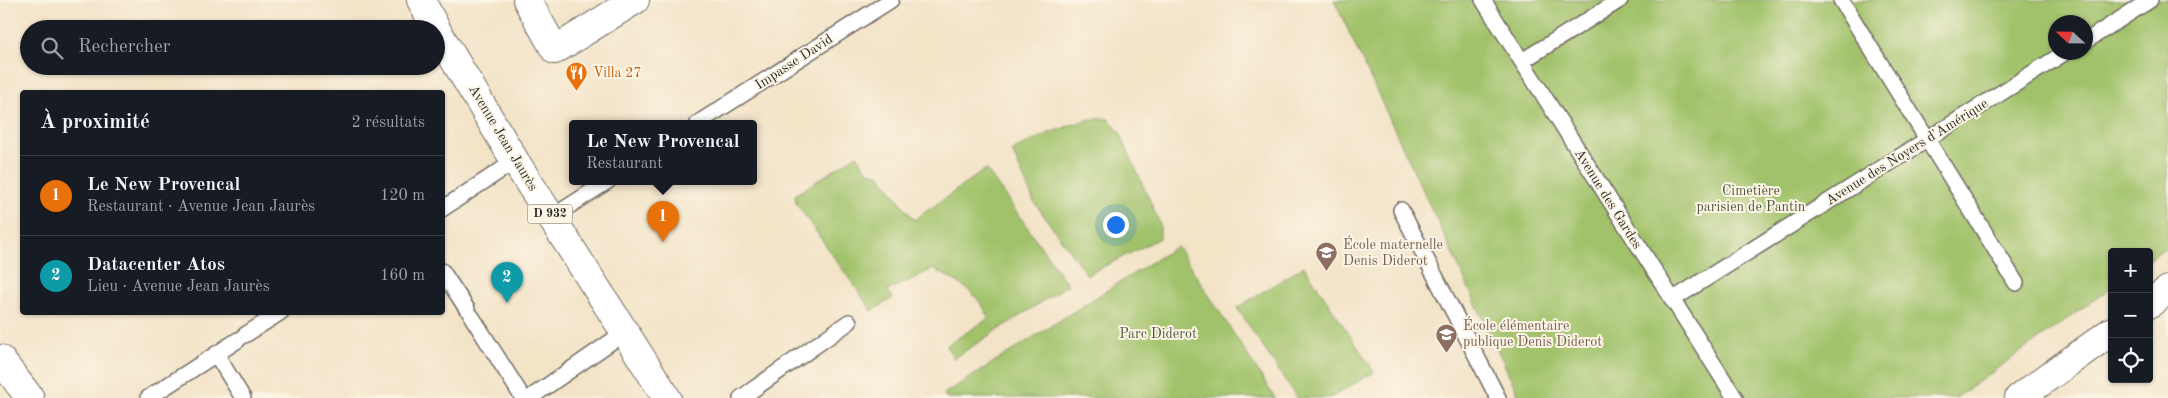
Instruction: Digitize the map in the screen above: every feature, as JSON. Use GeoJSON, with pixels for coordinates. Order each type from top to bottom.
{"type":"FeatureCollection","features":[{"type":"Feature","properties":{"kind":"main road"},"geometry":{"type":"LineString","coordinates":[[527,0],[555,50],[635,0]]}},
{"type":"Feature","properties":{"kind":"main road","name":"Avenue Jean Jaurès"},"geometry":{"type":"LineString","coordinates":[[445,40],[515,161],[667,398]]}},
{"type":"Feature","properties":{"kind":"main road"},"geometry":{"type":"LineString","coordinates":[[2153,301],[2168,290]]}},
{"type":"Feature","properties":{"kind":"main road"},"geometry":{"type":"LineString","coordinates":[[2019,398],[2108,334]]}},
{"type":"Feature","properties":{"kind":"main road"},"geometry":{"type":"LineString","coordinates":[[0,359],[30,398]]}},
{"type":"Feature","properties":{"kind":"lane","name":"Impasse David"},"geometry":{"type":"LineString","coordinates":[[703,120],[891,0]]}},
{"type":"Feature","properties":{"kind":"lane","name":"Avenue des Gardes"},"geometry":{"type":"LineString","coordinates":[[1483,0],[1735,398]]}},
{"type":"Feature","properties":{"kind":"lane"},"geometry":{"type":"LineString","coordinates":[[1522,62],[1620,0]]}},
{"type":"Feature","properties":{"kind":"lane"},"geometry":{"type":"LineString","coordinates":[[1841,0],[2016,283]]}},
{"type":"Feature","properties":{"kind":"lane"},"geometry":{"type":"LineString","coordinates":[[2093,36],[2150,0]]}},
{"type":"Feature","properties":{"kind":"lane","name":"Avenue des Noyers d'Amérique"},"geometry":{"type":"LineString","coordinates":[[1672,300],[2053,60]]}},
{"type":"Feature","properties":{"kind":"lane"},"geometry":{"type":"LineString","coordinates":[[445,207],[515,161]]}},
{"type":"Feature","properties":{"kind":"lane"},"geometry":{"type":"LineString","coordinates":[[552,217],[602,185]]}},
{"type":"Feature","properties":{"kind":"lane"},"geometry":{"type":"LineString","coordinates":[[1401,210],[1498,398]]}},
{"type":"Feature","properties":{"kind":"lane"},"geometry":{"type":"LineString","coordinates":[[445,276],[522,398]]}},
{"type":"Feature","properties":{"kind":"lane"},"geometry":{"type":"LineString","coordinates":[[148,398],[276,315]]}},
{"type":"Feature","properties":{"kind":"lane"},"geometry":{"type":"LineString","coordinates":[[740,398],[849,322]]}},
{"type":"Feature","properties":{"kind":"lane"},"geometry":{"type":"LineString","coordinates":[[530,398],[626,332]]}},
{"type":"Feature","properties":{"kind":"lane"},"geometry":{"type":"LineString","coordinates":[[216,354],[243,398]]}},
{"type":"Feature","properties":{"kind":"green space","name":"Cimetière parisien de Pantin"},"geometry":{"type":"Polygon","coordinates":[[[1334,0],[2168,0],[2168,247],[2153,257],[2153,248],[2108,248],[2108,290],[1956,398],[1520,398],[1334,0]]]}},
{"type":"Feature","properties":{"kind":"green space"},"geometry":{"type":"Polygon","coordinates":[[[1089,119],[1109,119],[1120,133],[1160,224],[1160,238],[1087,275],[1034,202],[1012,151],[1049,133],[1089,119]]]}},
{"type":"Feature","properties":{"kind":"green space"},"geometry":{"type":"Polygon","coordinates":[[[857,155],[867,170],[880,175],[914,220],[986,169],[1068,285],[954,358],[946,346],[989,318],[973,294],[950,278],[933,269],[887,291],[893,298],[872,311],[796,203],[795,195],[857,155]]]}},
{"type":"Feature","properties":{"kind":"green space","name":"Parc Diderot"},"geometry":{"type":"Polygon","coordinates":[[[1177,246],[1275,398],[947,398],[944,394],[1177,246]]]}},
{"type":"Feature","properties":{"kind":"green space"},"geometry":{"type":"Polygon","coordinates":[[[1304,266],[1374,372],[1330,398],[1297,398],[1237,308],[1304,266]]]}},
{"type":"Feature","properties":{"kind":"place","name":"Villa 27"},"geometry":{"type":"Point","coordinates":[577,92]}},
{"type":"Feature","properties":{"kind":"place","name":"Le New Provencal"},"geometry":{"type":"Point","coordinates":[663,242]}},
{"type":"Feature","properties":{"kind":"place","name":"École maternelle Denis Diderot"},"geometry":{"type":"Point","coordinates":[1327,272]}},
{"type":"Feature","properties":{"kind":"place","name":"Datacenter Atos"},"geometry":{"type":"Point","coordinates":[507,303]}},
{"type":"Feature","properties":{"kind":"place","name":"École élémentaire publique Denis Diderot"},"geometry":{"type":"Point","coordinates":[1447,353]}}]}
